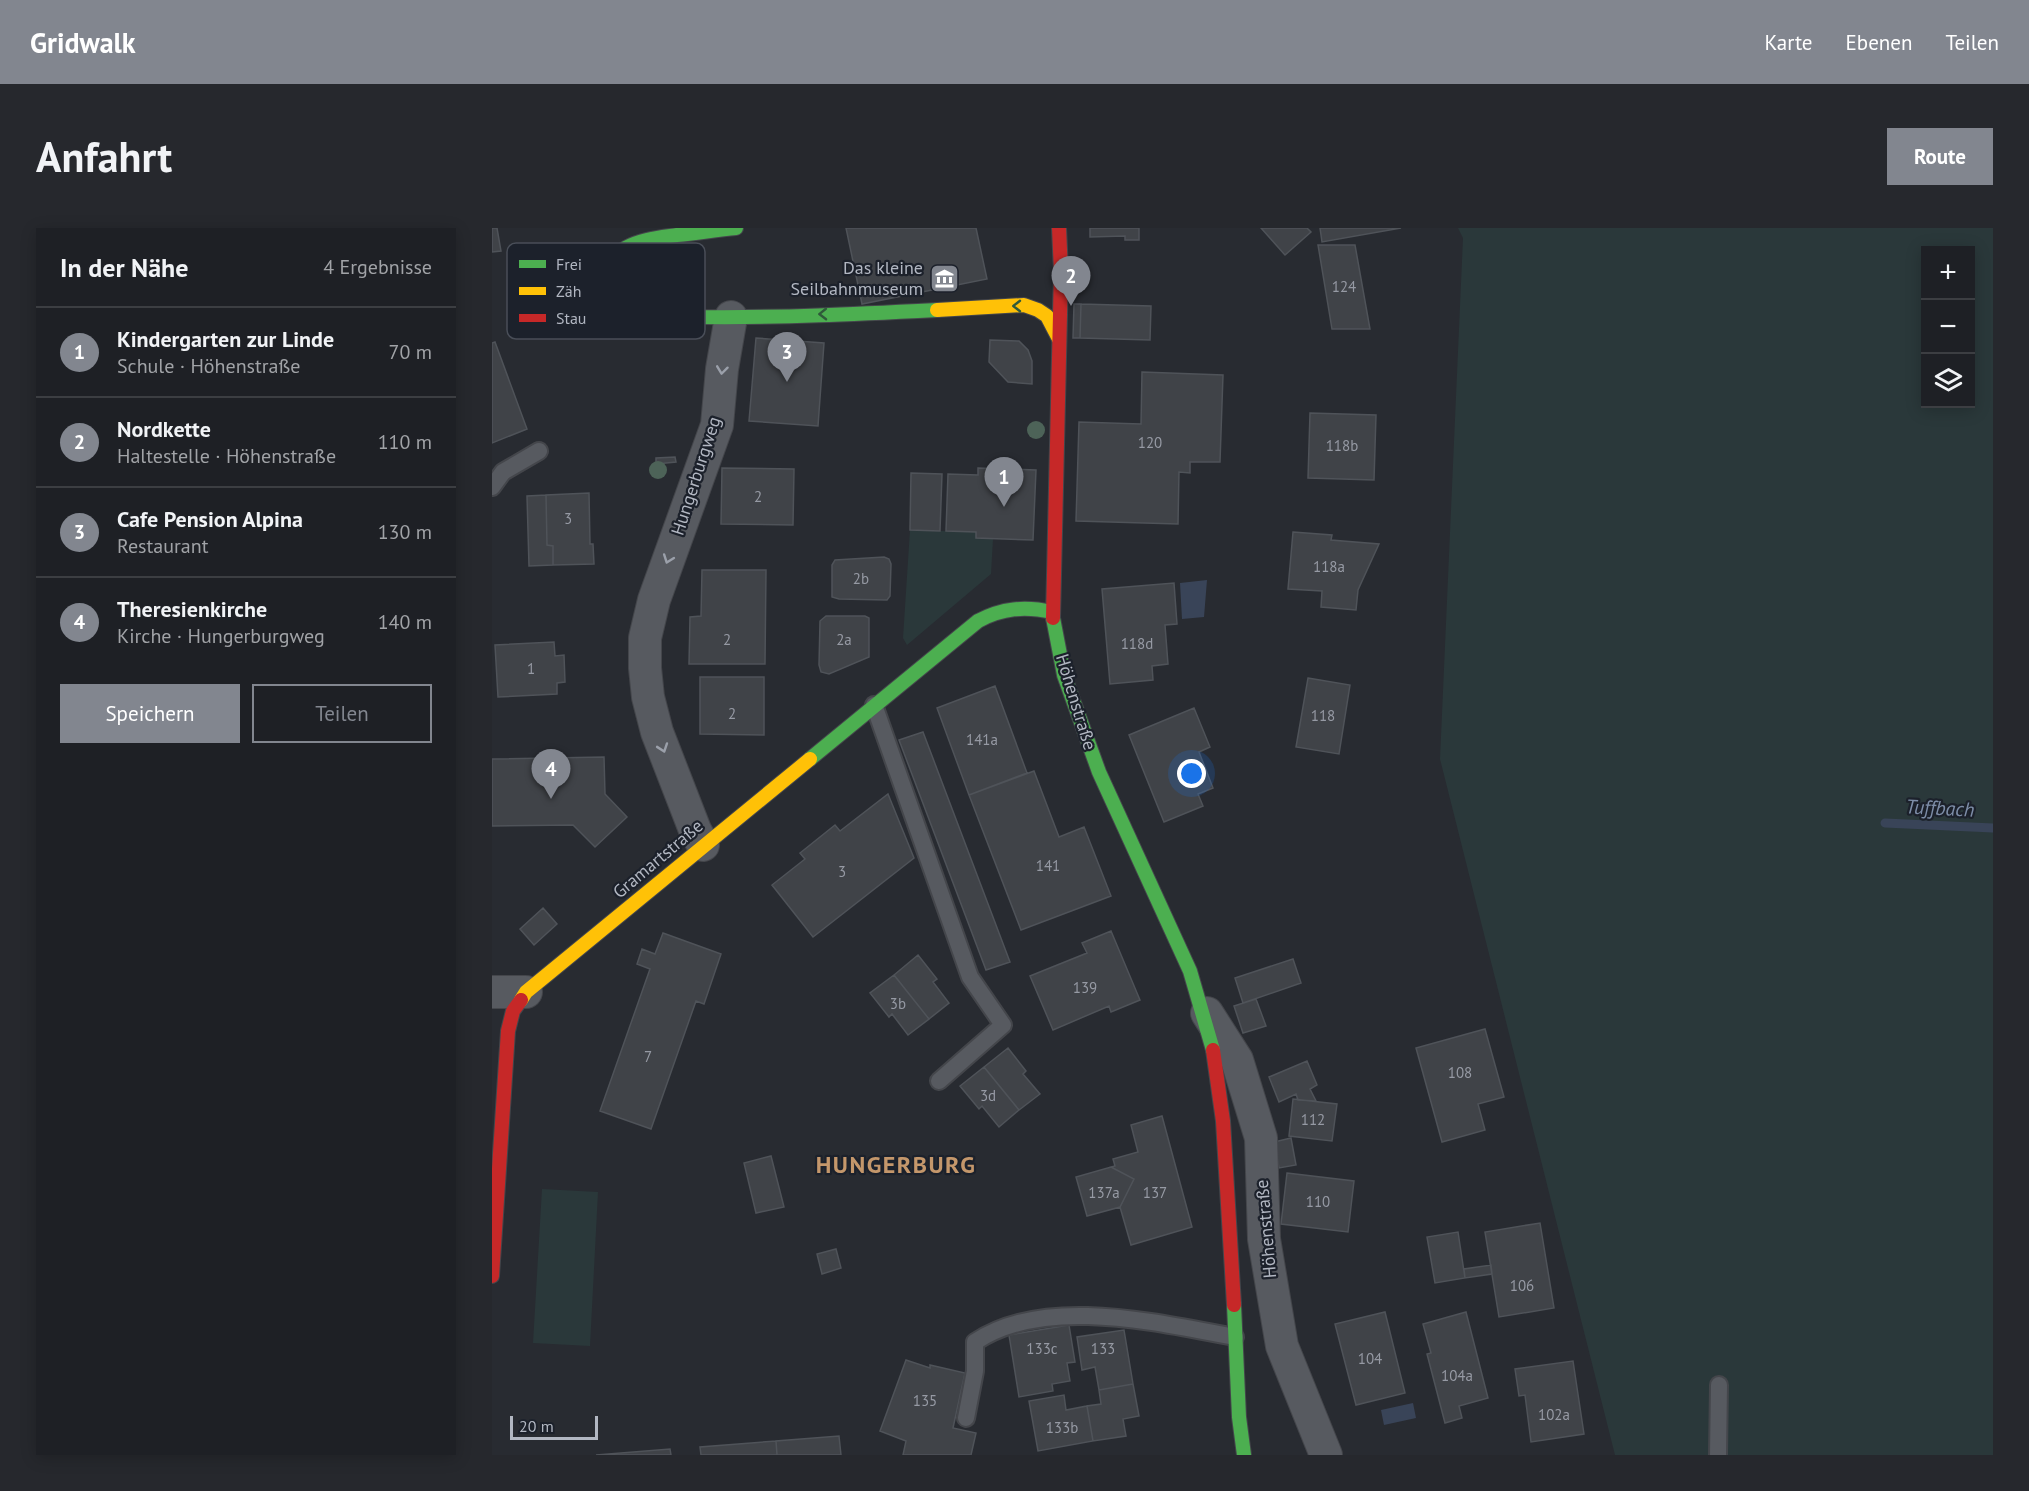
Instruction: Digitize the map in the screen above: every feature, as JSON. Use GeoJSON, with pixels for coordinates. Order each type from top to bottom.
{"type":"FeatureCollection","features":[{"type":"Feature","properties":{"kind":"street"},"geometry":{"type":"LineString","coordinates":[[634,243],[640,240],[736,228]]}},
{"type":"Feature","properties":{"kind":"street","name":"Höhenstraße"},"geometry":{"type":"LineString","coordinates":[[1059,228],[1062,271],[1052,612],[1064,675],[1099,772],[1190,971],[1216,1062],[1222,1110],[1232,1258],[1239,1417],[1244,1455]]}},
{"type":"Feature","properties":{"kind":"street"},"geometry":{"type":"LineString","coordinates":[[705,316],[900,312],[1023,306],[1038,309],[1050,318],[1059,339]]}},
{"type":"Feature","properties":{"kind":"street","name":"Hungerburgweg"},"geometry":{"type":"LineString","coordinates":[[702,845],[657,732],[648,697],[644,654],[648,622],[654,600],[717,425],[722,369],[731,316]]}},
{"type":"Feature","properties":{"kind":"street","name":"Gramartstraße"},"geometry":{"type":"LineString","coordinates":[[492,1276],[508,1031],[513,1011],[525,992],[959,636],[990,614],[1018,607],[1052,612]]}},
{"type":"Feature","properties":{"kind":"street"},"geometry":{"type":"LineString","coordinates":[[492,992],[525,992]]}},
{"type":"Feature","properties":{"kind":"street","name":"Höhenstraße"},"geometry":{"type":"LineString","coordinates":[[1202,1007],[1237,1060],[1261,1138],[1264,1239],[1282,1346],[1326,1455]]}},
{"type":"Feature","properties":{"kind":"lane"},"geometry":{"type":"LineString","coordinates":[[492,487],[503,472],[539,451]]}},
{"type":"Feature","properties":{"kind":"lane"},"geometry":{"type":"LineString","coordinates":[[874,705],[970,977],[1003,1025],[939,1081]]}},
{"type":"Feature","properties":{"kind":"lane"},"geometry":{"type":"LineString","coordinates":[[966,1418],[975,1371],[975,1342],[990,1332],[1049,1317],[1093,1316],[1158,1323],[1235,1337]]}},
{"type":"Feature","properties":{"kind":"lane"},"geometry":{"type":"LineString","coordinates":[[1718,1455],[1719,1384]]}},
{"type":"Feature","properties":{"kind":"shaded area"},"geometry":{"type":"Polygon","coordinates":[[[1458,228],[1993,228],[1993,1455],[1615,1455],[1440,759],[1463,238],[1458,228]]]}},
{"type":"Feature","properties":{"kind":"shaded area"},"geometry":{"type":"Polygon","coordinates":[[[910,530],[976,532],[976,538],[993,539],[991,574],[907,645],[903,638],[910,530]]]}},
{"type":"Feature","properties":{"kind":"shaded area"},"geometry":{"type":"Polygon","coordinates":[[[542,1189],[598,1192],[590,1346],[533,1343],[542,1189]]]}},
{"type":"Feature","properties":{"kind":"water"},"geometry":{"type":"Polygon","coordinates":[[[1207,580],[1204,617],[1182,619],[1180,583],[1207,580]]]}},
{"type":"Feature","properties":{"kind":"water"},"geometry":{"type":"Polygon","coordinates":[[[1413,1403],[1416,1418],[1384,1425],[1381,1410],[1413,1403]]]}},
{"type":"Feature","properties":{"kind":"building"},"geometry":{"type":"Polygon","coordinates":[[[492,228],[497,228],[501,251],[492,252],[492,228]]]}},
{"type":"Feature","properties":{"kind":"building"},"geometry":{"type":"Polygon","coordinates":[[[846,228],[976,228],[987,279],[862,304],[846,228]]]}},
{"type":"Feature","properties":{"kind":"building"},"geometry":{"type":"Polygon","coordinates":[[[1090,228],[1139,228],[1139,240],[1125,240],[1125,236],[1090,237],[1090,228]]]}},
{"type":"Feature","properties":{"kind":"building"},"geometry":{"type":"Polygon","coordinates":[[[1261,228],[1307,228],[1311,232],[1285,255],[1261,228]]]}},
{"type":"Feature","properties":{"kind":"building"},"geometry":{"type":"Polygon","coordinates":[[[1320,228],[1401,228],[1322,242],[1320,228]]]}},
{"type":"Feature","properties":{"kind":"building"},"geometry":{"type":"Polygon","coordinates":[[[1318,245],[1355,245],[1370,329],[1332,329],[1318,245]]]}},
{"type":"Feature","properties":{"kind":"building"},"geometry":{"type":"Polygon","coordinates":[[[1074,304],[1081,304],[1080,338],[1073,338],[1074,304]]]}},
{"type":"Feature","properties":{"kind":"building"},"geometry":{"type":"Polygon","coordinates":[[[1081,304],[1151,306],[1150,340],[1080,338],[1081,304]]]}},
{"type":"Feature","properties":{"kind":"building"},"geometry":{"type":"Polygon","coordinates":[[[756,338],[824,343],[818,426],[749,421],[756,338]]]}},
{"type":"Feature","properties":{"kind":"building"},"geometry":{"type":"Polygon","coordinates":[[[990,340],[1019,341],[1028,350],[1032,361],[1032,384],[1008,382],[989,362],[990,340]]]}},
{"type":"Feature","properties":{"kind":"building"},"geometry":{"type":"Polygon","coordinates":[[[495,342],[527,429],[492,443],[492,343],[495,342]]]}},
{"type":"Feature","properties":{"kind":"building"},"geometry":{"type":"Polygon","coordinates":[[[1142,372],[1223,375],[1220,462],[1190,462],[1190,473],[1179,472],[1178,524],[1076,521],[1079,422],[1141,424],[1142,372]]]}},
{"type":"Feature","properties":{"kind":"building"},"geometry":{"type":"Polygon","coordinates":[[[1310,413],[1376,415],[1374,480],[1308,478],[1310,413]]]}},
{"type":"Feature","properties":{"kind":"building"},"geometry":{"type":"Polygon","coordinates":[[[675,457],[676,462],[656,464],[656,458],[675,457]]]}},
{"type":"Feature","properties":{"kind":"building"},"geometry":{"type":"Polygon","coordinates":[[[722,468],[794,469],[793,525],[721,524],[722,468]]]}},
{"type":"Feature","properties":{"kind":"building"},"geometry":{"type":"Polygon","coordinates":[[[978,468],[1036,470],[1033,540],[976,538],[976,532],[946,531],[948,474],[978,475],[978,468]]]}},
{"type":"Feature","properties":{"kind":"building"},"geometry":{"type":"Polygon","coordinates":[[[911,473],[942,474],[940,531],[910,530],[911,473]]]}},
{"type":"Feature","properties":{"kind":"building"},"geometry":{"type":"Polygon","coordinates":[[[589,493],[590,544],[593,544],[594,564],[553,565],[553,546],[547,545],[546,495],[589,493]]]}},
{"type":"Feature","properties":{"kind":"building"},"geometry":{"type":"Polygon","coordinates":[[[546,495],[547,545],[553,546],[553,565],[529,566],[527,496],[546,495]]]}},
{"type":"Feature","properties":{"kind":"building"},"geometry":{"type":"Polygon","coordinates":[[[1293,532],[1332,535],[1331,540],[1379,544],[1358,590],[1356,610],[1321,607],[1322,591],[1288,589],[1293,532]]]}},
{"type":"Feature","properties":{"kind":"building"},"geometry":{"type":"Polygon","coordinates":[[[884,557],[889,559],[891,564],[890,596],[887,600],[832,597],[832,565],[835,560],[884,557]]]}},
{"type":"Feature","properties":{"kind":"building"},"geometry":{"type":"Polygon","coordinates":[[[702,570],[766,570],[765,664],[689,664],[690,617],[701,616],[702,570]]]}},
{"type":"Feature","properties":{"kind":"building"},"geometry":{"type":"Polygon","coordinates":[[[1174,583],[1177,624],[1165,625],[1168,664],[1152,666],[1153,680],[1110,684],[1102,589],[1174,583]]]}},
{"type":"Feature","properties":{"kind":"building"},"geometry":{"type":"Polygon","coordinates":[[[826,616],[865,616],[869,618],[869,657],[829,674],[821,672],[819,665],[820,621],[826,616]]]}},
{"type":"Feature","properties":{"kind":"building"},"geometry":{"type":"Polygon","coordinates":[[[554,642],[555,656],[564,655],[565,682],[557,683],[557,694],[498,697],[495,645],[554,642]]]}},
{"type":"Feature","properties":{"kind":"building"},"geometry":{"type":"Polygon","coordinates":[[[700,677],[764,677],[764,735],[700,734],[700,677]]]}},
{"type":"Feature","properties":{"kind":"building"},"geometry":{"type":"Polygon","coordinates":[[[1308,678],[1350,685],[1339,754],[1296,747],[1308,678]]]}},
{"type":"Feature","properties":{"kind":"building"},"geometry":{"type":"Polygon","coordinates":[[[995,686],[1027,773],[969,795],[937,708],[995,686]]]}},
{"type":"Feature","properties":{"kind":"building"},"geometry":{"type":"Polygon","coordinates":[[[1194,708],[1210,747],[1199,752],[1213,788],[1198,794],[1203,806],[1164,822],[1129,735],[1194,708]]]}},
{"type":"Feature","properties":{"kind":"building"},"geometry":{"type":"Polygon","coordinates":[[[923,732],[1010,962],[986,970],[899,740],[923,732]]]}},
{"type":"Feature","properties":{"kind":"building"},"geometry":{"type":"Polygon","coordinates":[[[604,757],[605,794],[627,817],[595,847],[573,825],[492,826],[492,759],[604,757]]]}},
{"type":"Feature","properties":{"kind":"building"},"geometry":{"type":"Polygon","coordinates":[[[1034,771],[1059,837],[1084,827],[1111,896],[1021,930],[969,795],[1034,771]]]}},
{"type":"Feature","properties":{"kind":"building"},"geometry":{"type":"Polygon","coordinates":[[[888,794],[914,858],[813,937],[772,885],[805,859],[800,853],[835,825],[840,831],[888,794]]]}},
{"type":"Feature","properties":{"kind":"building"},"geometry":{"type":"Polygon","coordinates":[[[543,908],[557,924],[534,945],[520,929],[543,908]]]}},
{"type":"Feature","properties":{"kind":"building"},"geometry":{"type":"Polygon","coordinates":[[[1111,931],[1140,1000],[1111,1012],[1109,1006],[1053,1030],[1030,976],[1087,953],[1082,943],[1111,931]]]}},
{"type":"Feature","properties":{"kind":"building"},"geometry":{"type":"Polygon","coordinates":[[[663,933],[721,954],[704,1004],[696,1001],[651,1129],[600,1111],[650,969],[637,964],[642,949],[655,954],[663,933]]]}},
{"type":"Feature","properties":{"kind":"building"},"geometry":{"type":"Polygon","coordinates":[[[918,955],[937,979],[933,982],[949,1003],[929,1019],[894,975],[918,955]]]}},
{"type":"Feature","properties":{"kind":"building"},"geometry":{"type":"Polygon","coordinates":[[[1293,959],[1301,983],[1243,1003],[1235,978],[1293,959]]]}},
{"type":"Feature","properties":{"kind":"building"},"geometry":{"type":"Polygon","coordinates":[[[894,975],[929,1019],[908,1035],[892,1014],[889,1017],[870,993],[894,975]]]}},
{"type":"Feature","properties":{"kind":"building"},"geometry":{"type":"Polygon","coordinates":[[[1256,999],[1266,1026],[1243,1033],[1234,1006],[1256,999]]]}},
{"type":"Feature","properties":{"kind":"building"},"geometry":{"type":"Polygon","coordinates":[[[1485,1029],[1504,1097],[1478,1104],[1485,1130],[1442,1142],[1416,1048],[1485,1029]]]}},
{"type":"Feature","properties":{"kind":"building"},"geometry":{"type":"Polygon","coordinates":[[[1008,1048],[1026,1071],[1023,1074],[1040,1094],[1019,1110],[984,1067],[1008,1048]]]}},
{"type":"Feature","properties":{"kind":"building"},"geometry":{"type":"Polygon","coordinates":[[[1307,1061],[1317,1085],[1310,1089],[1316,1101],[1298,1100],[1296,1094],[1279,1102],[1269,1077],[1307,1061]]]}},
{"type":"Feature","properties":{"kind":"building"},"geometry":{"type":"Polygon","coordinates":[[[984,1067],[1019,1110],[999,1127],[982,1106],[979,1109],[960,1086],[984,1067]]]}},
{"type":"Feature","properties":{"kind":"building"},"geometry":{"type":"Polygon","coordinates":[[[1293,1099],[1337,1104],[1332,1141],[1289,1136],[1293,1099]]]}},
{"type":"Feature","properties":{"kind":"building"},"geometry":{"type":"Polygon","coordinates":[[[1162,1116],[1192,1227],[1131,1245],[1120,1207],[1134,1179],[1111,1167],[1115,1166],[1113,1159],[1138,1152],[1131,1125],[1162,1116]]]}},
{"type":"Feature","properties":{"kind":"building"},"geometry":{"type":"Polygon","coordinates":[[[1291,1138],[1296,1165],[1279,1168],[1274,1142],[1291,1138]]]}},
{"type":"Feature","properties":{"kind":"building"},"geometry":{"type":"Polygon","coordinates":[[[771,1156],[784,1207],[756,1213],[744,1163],[771,1156]]]}},
{"type":"Feature","properties":{"kind":"building"},"geometry":{"type":"Polygon","coordinates":[[[1111,1167],[1134,1179],[1120,1207],[1087,1216],[1076,1177],[1111,1167]]]}},
{"type":"Feature","properties":{"kind":"building"},"geometry":{"type":"Polygon","coordinates":[[[1287,1173],[1354,1181],[1348,1232],[1281,1224],[1287,1173]]]}},
{"type":"Feature","properties":{"kind":"building"},"geometry":{"type":"Polygon","coordinates":[[[1540,1223],[1554,1308],[1499,1317],[1485,1232],[1540,1223]]]}},
{"type":"Feature","properties":{"kind":"building"},"geometry":{"type":"Polygon","coordinates":[[[1458,1232],[1465,1278],[1435,1283],[1427,1237],[1458,1232]]]}},
{"type":"Feature","properties":{"kind":"building"},"geometry":{"type":"Polygon","coordinates":[[[836,1249],[841,1268],[822,1274],[817,1254],[836,1249]]]}},
{"type":"Feature","properties":{"kind":"building"},"geometry":{"type":"Polygon","coordinates":[[[1491,1265],[1492,1274],[1465,1278],[1464,1269],[1491,1265]]]}},
{"type":"Feature","properties":{"kind":"building"},"geometry":{"type":"Polygon","coordinates":[[[1385,1312],[1405,1393],[1356,1405],[1335,1324],[1385,1312]]]}},
{"type":"Feature","properties":{"kind":"building"},"geometry":{"type":"Polygon","coordinates":[[[1466,1312],[1488,1398],[1459,1406],[1462,1418],[1445,1423],[1427,1354],[1431,1353],[1423,1324],[1466,1312]]]}},
{"type":"Feature","properties":{"kind":"building"},"geometry":{"type":"Polygon","coordinates":[[[1069,1325],[1075,1362],[1067,1363],[1070,1381],[1052,1384],[1053,1391],[1019,1397],[1009,1335],[1069,1325]]]}},
{"type":"Feature","properties":{"kind":"building"},"geometry":{"type":"Polygon","coordinates":[[[1124,1330],[1133,1384],[1099,1390],[1095,1367],[1082,1370],[1077,1337],[1124,1330]]]}},
{"type":"Feature","properties":{"kind":"building"},"geometry":{"type":"Polygon","coordinates":[[[906,1360],[930,1368],[930,1365],[965,1373],[953,1428],[976,1433],[971,1455],[903,1455],[906,1441],[880,1431],[906,1360]]]}},
{"type":"Feature","properties":{"kind":"building"},"geometry":{"type":"Polygon","coordinates":[[[1573,1361],[1584,1434],[1531,1442],[1525,1395],[1519,1396],[1515,1369],[1573,1361]]]}},
{"type":"Feature","properties":{"kind":"building"},"geometry":{"type":"Polygon","coordinates":[[[1133,1384],[1139,1416],[1123,1419],[1126,1436],[1093,1441],[1087,1406],[1101,1404],[1099,1390],[1133,1384]]]}},
{"type":"Feature","properties":{"kind":"building"},"geometry":{"type":"Polygon","coordinates":[[[1064,1395],[1066,1410],[1087,1406],[1093,1441],[1038,1451],[1029,1401],[1064,1395]]]}},
{"type":"Feature","properties":{"kind":"building"},"geometry":{"type":"Polygon","coordinates":[[[839,1436],[841,1455],[777,1455],[776,1441],[839,1436]]]}},
{"type":"Feature","properties":{"kind":"building"},"geometry":{"type":"Polygon","coordinates":[[[776,1441],[777,1455],[701,1455],[700,1447],[776,1441]]]}},
{"type":"Feature","properties":{"kind":"building"},"geometry":{"type":"Polygon","coordinates":[[[670,1449],[671,1455],[596,1455],[670,1449]]]}},
{"type":"Feature","properties":{"kind":"waterway","name":"Tuffbach"},"geometry":{"type":"LineString","coordinates":[[1885,823],[1993,828]]}},
{"type":"Feature","properties":{"kind":"traffic: fast"},"geometry":{"type":"LineString","coordinates":[[637,243],[677,235],[736,228]]}},
{"type":"Feature","properties":{"kind":"traffic: fast"},"geometry":{"type":"LineString","coordinates":[[705,317],[937,310]]}},
{"type":"Feature","properties":{"kind":"traffic: fast"},"geometry":{"type":"LineString","coordinates":[[810,759],[978,621],[996,613],[1014,609],[1052,612]]}},
{"type":"Feature","properties":{"kind":"traffic: fast"},"geometry":{"type":"LineString","coordinates":[[1053,618],[1064,675],[1099,772],[1190,971],[1213,1050]]}},
{"type":"Feature","properties":{"kind":"traffic: fast"},"geometry":{"type":"LineString","coordinates":[[1234,1305],[1239,1417],[1244,1455]]}},
{"type":"Feature","properties":{"kind":"traffic: slow"},"geometry":{"type":"LineString","coordinates":[[937,310],[1024,305],[1047,316],[1059,339]]}},
{"type":"Feature","properties":{"kind":"traffic: slow"},"geometry":{"type":"LineString","coordinates":[[521,1000],[526,992],[810,759]]}},
{"type":"Feature","properties":{"kind":"traffic: jam"},"geometry":{"type":"LineString","coordinates":[[1053,618],[1061,271],[1059,228]]}},
{"type":"Feature","properties":{"kind":"traffic: jam"},"geometry":{"type":"LineString","coordinates":[[492,1276],[508,1031],[513,1011],[521,1000]]}},
{"type":"Feature","properties":{"kind":"traffic: jam"},"geometry":{"type":"LineString","coordinates":[[1213,1050],[1223,1121],[1234,1305]]}},
{"type":"Feature","properties":{"kind":"place","name":"Das kleine Seilbahnmuseum"},"geometry":{"type":"Point","coordinates":[944,278]}},
{"type":"Feature","properties":{"kind":"place","name":"Nordkette"},"geometry":{"type":"Point","coordinates":[1071,306]}},
{"type":"Feature","properties":{"kind":"place","name":"Cafe Pension Alpina"},"geometry":{"type":"Point","coordinates":[787,382]}},
{"type":"Feature","properties":{"kind":"place","name":"Kindergarten zur Linde"},"geometry":{"type":"Point","coordinates":[1004,507]}},
{"type":"Feature","properties":{"kind":"place","name":"Theresienkirche"},"geometry":{"type":"Point","coordinates":[551,799]}},
{"type":"Feature","properties":{"kind":"district","name":"HUNGERBURG"},"geometry":{"type":"Point","coordinates":[896,1165]}}]}
